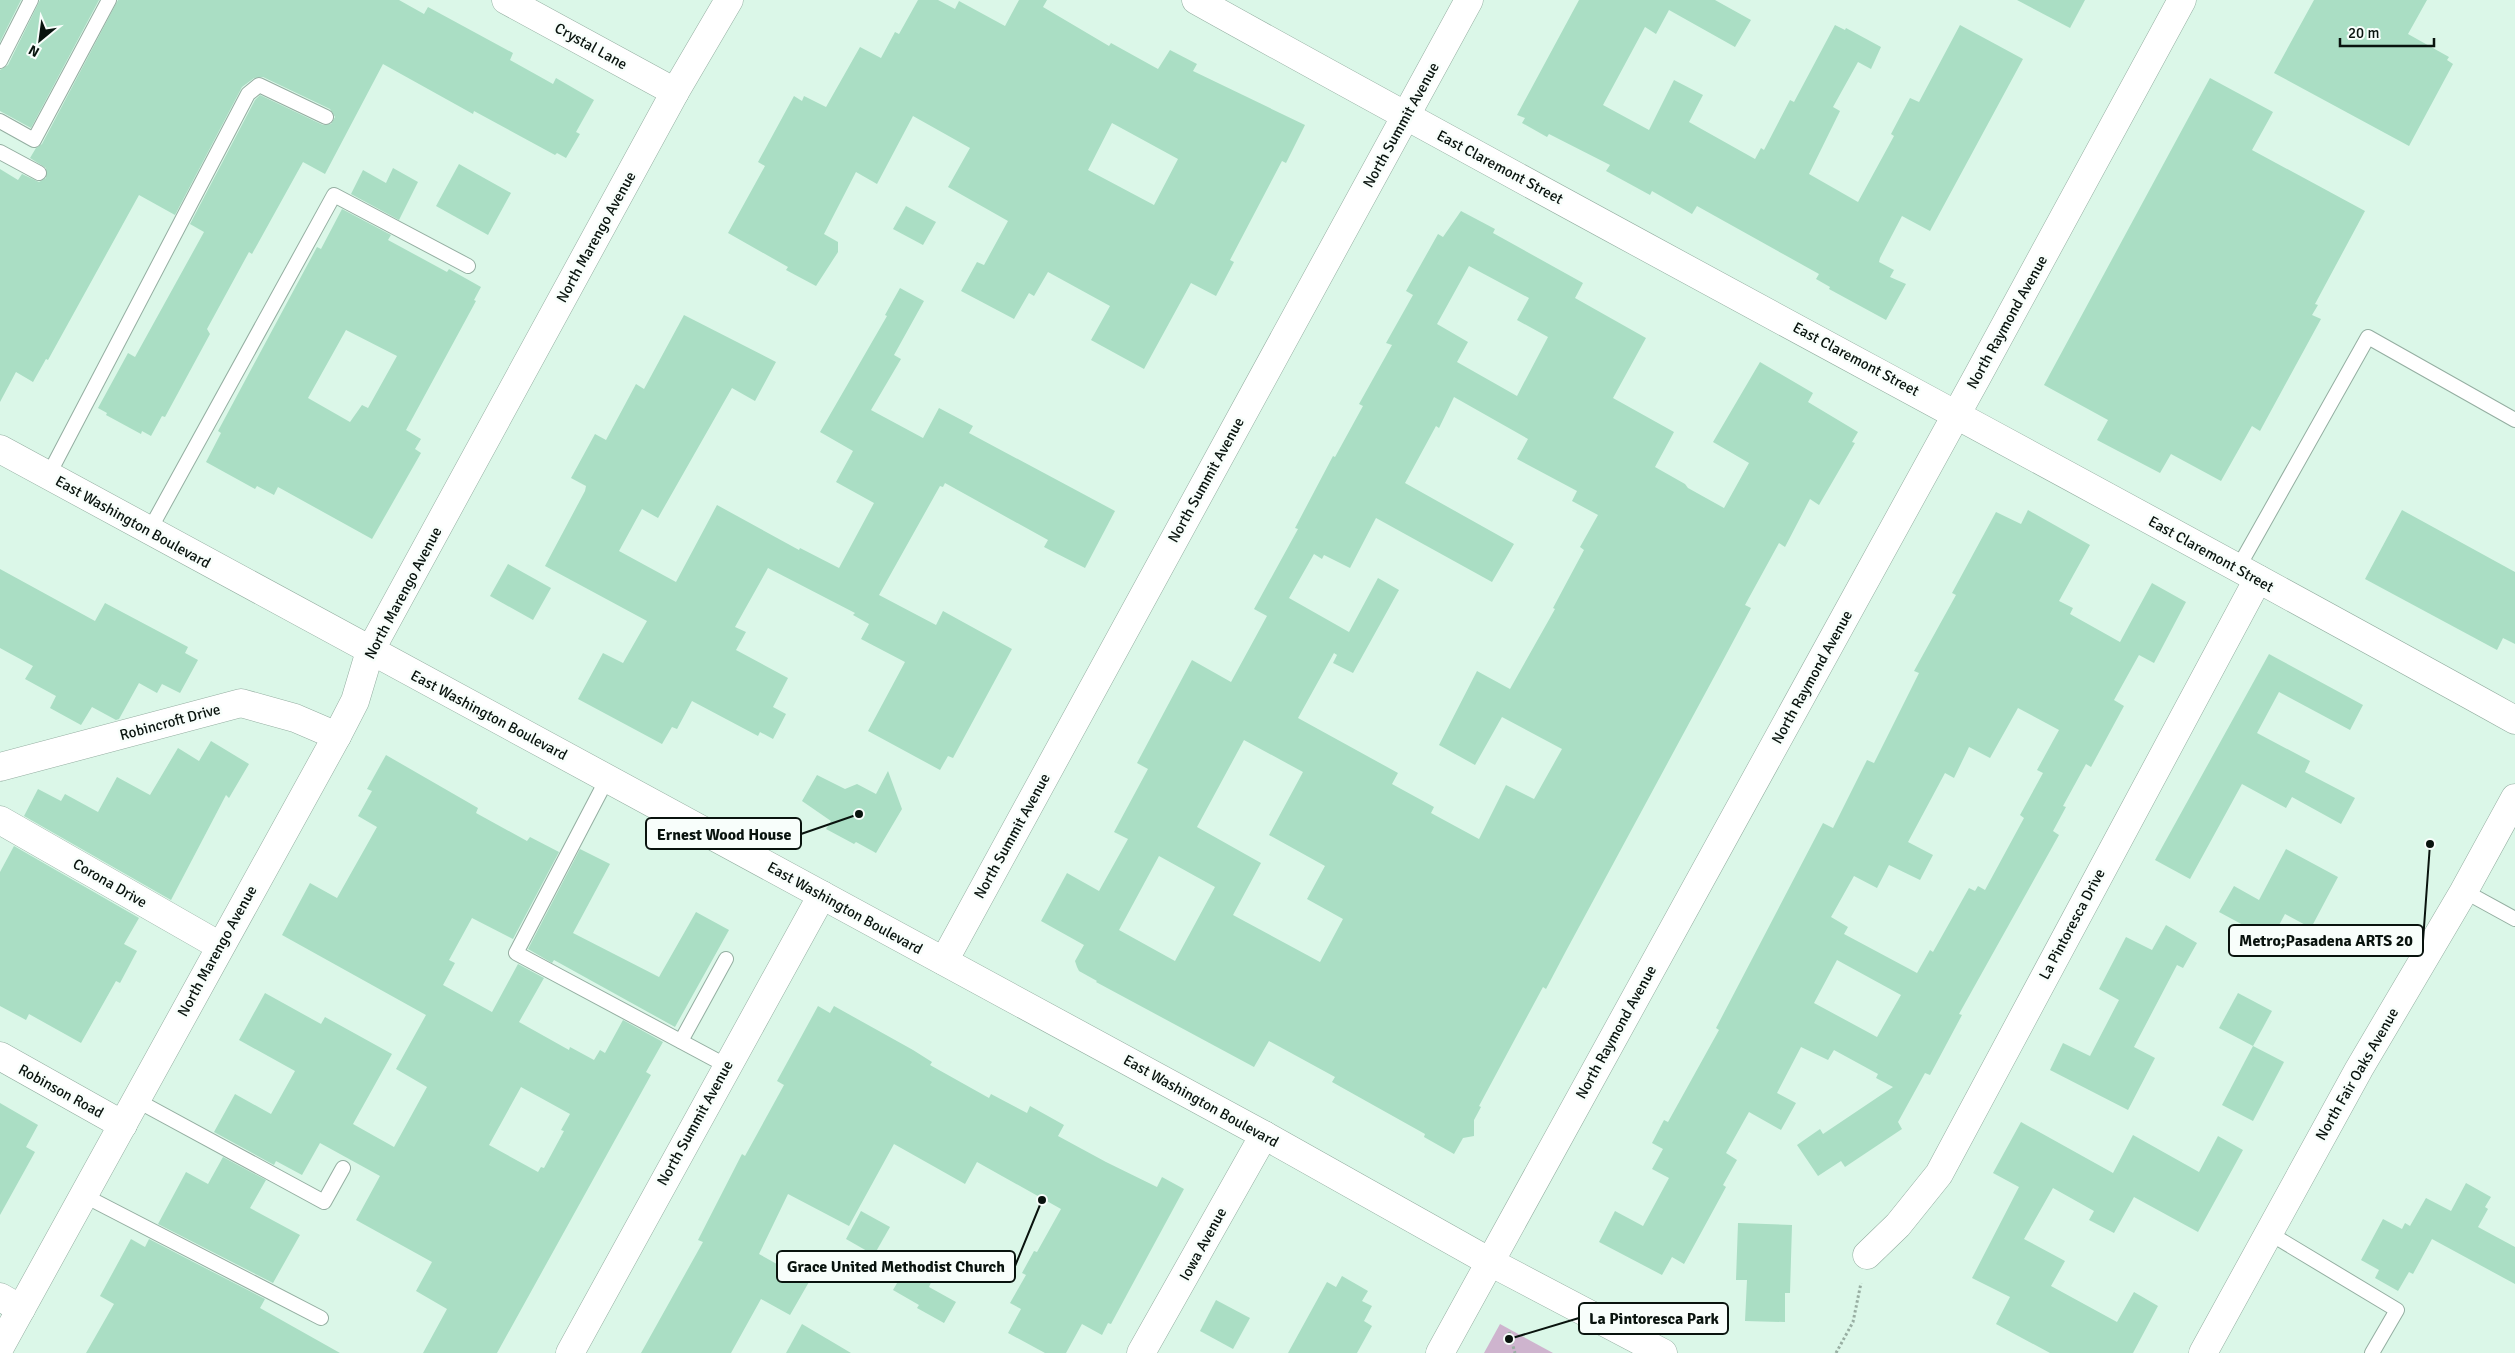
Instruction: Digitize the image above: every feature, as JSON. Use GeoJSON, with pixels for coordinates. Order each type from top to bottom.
{"type":"FeatureCollection","features":[{"type":"Feature","properties":{"kind":"street","name":"Crystal Lane"},"geometry":{"type":"LineString","coordinates":[[506,0],[675,92]]}},
{"type":"Feature","properties":{"kind":"street","name":"North Marengo Avenue"},"geometry":{"type":"LineString","coordinates":[[0,1347],[10,1303],[83,1195],[123,1126],[220,946],[337,736],[355,701],[370,651],[675,92],[729,0]]}},
{"type":"Feature","properties":{"kind":"street","name":"East Claremont Street"},"geometry":{"type":"LineString","coordinates":[[1196,0],[1406,117],[1957,414],[2515,720]]}},
{"type":"Feature","properties":{"kind":"street","name":"North Summit Avenue"},"geometry":{"type":"LineString","coordinates":[[944,961],[1469,0]]}},
{"type":"Feature","properties":{"kind":"street","name":"North Raymond Avenue"},"geometry":{"type":"LineString","coordinates":[[1440,1353],[1957,414],[2182,0]]}},
{"type":"Feature","properties":{"kind":"street","name":"East Washington Boulevard"},"geometry":{"type":"LineString","coordinates":[[0,450],[1264,1135],[1490,1262],[1663,1353]]}},
{"type":"Feature","properties":{"kind":"street","name":"La Pintoresca Drive"},"geometry":{"type":"LineString","coordinates":[[1867,1256],[1898,1225],[1938,1174],[2248,574]]}},
{"type":"Feature","properties":{"kind":"street","name":"Robincroft Drive"},"geometry":{"type":"LineString","coordinates":[[0,766],[241,703],[295,718],[337,736]]}},
{"type":"Feature","properties":{"kind":"street","name":"North Fair Oaks Avenue"},"geometry":{"type":"LineString","coordinates":[[2204,1353],[2359,1069],[2464,891],[2515,798]]}},
{"type":"Feature","properties":{"kind":"street","name":"Corona Drive"},"geometry":{"type":"LineString","coordinates":[[0,820],[220,946]]}},
{"type":"Feature","properties":{"kind":"street","name":"North Summit Avenue"},"geometry":{"type":"LineString","coordinates":[[570,1353],[822,895]]}},
{"type":"Feature","properties":{"kind":"street","name":"Robinson Road"},"geometry":{"type":"LineString","coordinates":[[0,1056],[123,1126]]}},
{"type":"Feature","properties":{"kind":"street","name":"Iowa Avenue"},"geometry":{"type":"LineString","coordinates":[[1141,1353],[1264,1135]]}},
{"type":"Feature","properties":{"kind":"lane"},"geometry":{"type":"LineString","coordinates":[[0,60],[31,0]]}},
{"type":"Feature","properties":{"kind":"lane"},"geometry":{"type":"LineString","coordinates":[[0,121],[34,140],[109,0]]}},
{"type":"Feature","properties":{"kind":"lane"},"geometry":{"type":"LineString","coordinates":[[48,476],[248,94],[260,85],[326,116]]}},
{"type":"Feature","properties":{"kind":"lane"},"geometry":{"type":"LineString","coordinates":[[0,152],[40,174]]}},
{"type":"Feature","properties":{"kind":"lane"},"geometry":{"type":"LineString","coordinates":[[149,531],[334,195],[468,266]]}},
{"type":"Feature","properties":{"kind":"lane"},"geometry":{"type":"LineString","coordinates":[[2248,574],[2368,337],[2515,420]]}},
{"type":"Feature","properties":{"kind":"lane"},"geometry":{"type":"LineString","coordinates":[[607,779],[516,953],[727,1066]]}},
{"type":"Feature","properties":{"kind":"lane"},"geometry":{"type":"LineString","coordinates":[[2464,891],[2515,919]]}},
{"type":"Feature","properties":{"kind":"lane"},"geometry":{"type":"LineString","coordinates":[[681,1041],[726,959]]}},
{"type":"Feature","properties":{"kind":"lane"},"geometry":{"type":"LineString","coordinates":[[136,1100],[324,1202],[343,1168]]}},
{"type":"Feature","properties":{"kind":"lane"},"geometry":{"type":"LineString","coordinates":[[83,1195],[321,1318]]}},
{"type":"Feature","properties":{"kind":"lane"},"geometry":{"type":"LineString","coordinates":[[2269,1233],[2397,1310],[2372,1353]]}},
{"type":"Feature","properties":{"kind":"path"},"geometry":{"type":"LineString","coordinates":[[1836,1353],[1853,1322],[1867,1256]]}},
{"type":"Feature","properties":{"kind":"path"},"geometry":{"type":"LineString","coordinates":[[1509,1332],[1516,1353]]}},
{"type":"Feature","properties":{"kind":"shaded area"},"geometry":{"type":"Polygon","coordinates":[[[1500,1324],[1553,1353],[1484,1353],[1500,1324]]]}},
{"type":"Feature","properties":{"kind":"building"},"geometry":{"type":"Polygon","coordinates":[[[0,0],[21,0],[0,42],[0,0]]]}},
{"type":"Feature","properties":{"kind":"building"},"geometry":{"type":"Polygon","coordinates":[[[40,0],[99,0],[31,128],[0,111],[0,70],[8,65],[40,0]]]}},
{"type":"Feature","properties":{"kind":"building"},"geometry":{"type":"Polygon","coordinates":[[[118,0],[399,0],[424,14],[428,7],[513,53],[510,60],[553,84],[556,78],[594,100],[576,132],[580,134],[566,158],[557,153],[555,155],[474,111],[473,114],[383,64],[325,174],[303,162],[252,254],[249,252],[207,329],[210,334],[165,417],[162,416],[151,436],[142,431],[141,434],[106,415],[107,413],[98,408],[128,353],[135,357],[204,232],[190,224],[255,100],[260,95],[323,125],[331,124],[335,117],[330,109],[263,77],[254,78],[242,87],[175,215],[139,195],[48,360],[46,359],[33,382],[16,372],[0,402],[0,169],[18,180],[22,174],[39,182],[46,178],[46,168],[30,158],[36,148],[42,144],[118,0]]]}},
{"type":"Feature","properties":{"kind":"building"},"geometry":{"type":"Polygon","coordinates":[[[918,0],[938,0],[955,9],[959,1],[1005,26],[1019,0],[1047,0],[1043,7],[1109,46],[1111,43],[1158,69],[1170,50],[1197,64],[1193,71],[1305,125],[1286,163],[1282,161],[1230,260],[1234,262],[1216,296],[1191,283],[1144,369],[1091,340],[1110,306],[1048,272],[1034,296],[1029,293],[1014,319],[961,291],[977,262],[984,265],[1008,221],[948,187],[970,148],[913,116],[877,184],[856,172],[824,234],[838,242],[838,252],[816,286],[786,270],[788,267],[728,233],[765,166],[758,162],[794,96],[802,101],[804,96],[826,107],[860,47],[881,58],[895,32],[899,34],[918,0]],[[1112,123],[1088,170],[1154,205],[1178,159],[1112,123]]]}},
{"type":"Feature","properties":{"kind":"building"},"geometry":{"type":"Polygon","coordinates":[[[1579,0],[1715,0],[1751,20],[1735,47],[1669,10],[1656,34],[1645,27],[1603,105],[1649,130],[1674,80],[1703,95],[1689,122],[1755,159],[1761,148],[1764,150],[1790,100],[1794,102],[1835,25],[1845,30],[1846,28],[1881,47],[1871,69],[1858,62],[1833,107],[1840,111],[1809,174],[1858,202],[1894,136],[1891,134],[1910,98],[1919,102],[1960,25],[2023,59],[1930,231],[1902,216],[1879,262],[1894,270],[1890,277],[1906,284],[1886,320],[1829,289],[1830,287],[1816,279],[1819,274],[1697,206],[1692,214],[1652,191],[1650,195],[1606,171],[1610,165],[1549,134],[1547,137],[1522,123],[1525,118],[1517,115],[1579,0]]]}},
{"type":"Feature","properties":{"kind":"building"},"geometry":{"type":"Polygon","coordinates":[[[2017,0],[2085,0],[2070,28],[2017,0]]]}},
{"type":"Feature","properties":{"kind":"building"},"geometry":{"type":"Polygon","coordinates":[[[2314,0],[2427,0],[2408,34],[2449,57],[2447,60],[2453,64],[2409,146],[2274,73],[2314,0]]]}},
{"type":"Feature","properties":{"kind":"building"},"geometry":{"type":"Polygon","coordinates":[[[2210,78],[2273,112],[2252,150],[2365,211],[2315,304],[2318,305],[2312,315],[2321,319],[2260,431],[2252,426],[2221,481],[2171,454],[2160,473],[2097,440],[2108,420],[2044,385],[2210,78]]]}},
{"type":"Feature","properties":{"kind":"building"},"geometry":{"type":"Polygon","coordinates":[[[459,164],[511,193],[488,235],[436,206],[459,164]]]}},
{"type":"Feature","properties":{"kind":"building"},"geometry":{"type":"Polygon","coordinates":[[[393,168],[418,182],[399,220],[351,194],[363,170],[386,183],[393,168]]]}},
{"type":"Feature","properties":{"kind":"building"},"geometry":{"type":"Polygon","coordinates":[[[906,206],[936,222],[923,245],[893,229],[906,206]]]}},
{"type":"Feature","properties":{"kind":"building"},"geometry":{"type":"Polygon","coordinates":[[[342,209],[391,235],[388,240],[447,272],[449,269],[481,287],[474,300],[476,301],[406,430],[421,439],[415,449],[421,453],[372,539],[278,487],[274,495],[257,486],[255,489],[206,462],[221,433],[218,431],[317,247],[321,249],[342,209]],[[346,330],[308,398],[350,422],[362,405],[368,408],[397,356],[346,330]]]}},
{"type":"Feature","properties":{"kind":"building"},"geometry":{"type":"Polygon","coordinates":[[[1461,211],[1495,229],[1493,233],[1583,283],[1575,298],[1646,338],[1613,398],[1674,432],[1655,467],[1724,508],[1749,463],[1713,442],[1760,362],[1813,393],[1808,402],[1858,432],[1852,442],[1855,443],[1819,505],[1810,499],[1785,547],[1779,543],[1745,605],[1751,608],[1546,989],[1543,987],[1479,1106],[1481,1107],[1474,1120],[1474,1136],[1463,1138],[1454,1154],[1424,1137],[1425,1134],[1332,1082],[1335,1077],[1269,1041],[1254,1067],[1096,982],[1079,971],[1075,961],[1084,945],[1041,921],[1067,873],[1099,891],[1128,839],[1114,832],[1148,769],[1137,763],[1192,660],[1231,682],[1267,616],[1254,609],[1298,529],[1295,528],[1333,456],[1335,457],[1363,406],[1359,404],[1392,345],[1386,343],[1413,295],[1406,291],[1438,234],[1443,237],[1461,211]],[[1469,266],[1437,324],[1468,342],[1457,362],[1517,396],[1548,337],[1517,320],[1529,298],[1469,266]],[[1454,397],[1439,428],[1436,426],[1405,483],[1514,544],[1492,582],[1376,518],[1350,568],[1324,555],[1322,559],[1314,554],[1289,598],[1349,632],[1378,578],[1399,590],[1353,673],[1333,663],[1337,655],[1334,653],[1298,718],[1398,773],[1392,784],[1434,807],[1431,813],[1479,839],[1506,785],[1534,799],[1562,749],[1502,717],[1475,765],[1439,745],[1477,671],[1510,689],[1555,609],[1553,608],[1584,550],[1580,547],[1598,515],[1572,501],[1577,491],[1517,459],[1528,439],[1454,397]],[[1244,740],[1197,827],[1261,863],[1233,915],[1320,962],[1343,919],[1307,899],[1325,866],[1269,835],[1303,772],[1244,740]],[[1159,856],[1119,930],[1175,961],[1215,887],[1159,856]]]}},
{"type":"Feature","properties":{"kind":"building"},"geometry":{"type":"Polygon","coordinates":[[[900,288],[924,301],[894,355],[901,359],[871,410],[923,438],[939,408],[973,426],[969,433],[1115,511],[1085,568],[1044,547],[1048,540],[945,483],[943,487],[940,486],[879,595],[936,625],[943,611],[1012,649],[953,758],[948,756],[940,770],[868,731],[905,662],[861,639],[869,624],[853,615],[855,613],[768,568],[735,627],[746,632],[736,650],[788,678],[773,707],[786,714],[773,739],[760,732],[758,736],[692,701],[677,729],[672,727],[662,744],[578,699],[603,653],[623,663],[647,621],[545,566],[585,491],[586,486],[571,478],[595,434],[606,440],[636,384],[644,389],[684,315],[776,362],[755,401],[732,388],[658,518],[642,509],[619,551],[676,582],[717,505],[799,550],[800,548],[839,568],[874,503],[836,482],[853,451],[820,432],[887,316],[885,315],[900,288]]]}},
{"type":"Feature","properties":{"kind":"building"},"geometry":{"type":"Polygon","coordinates":[[[2028,510],[2090,545],[2059,601],[2073,608],[2070,614],[2120,642],[2152,583],[2186,602],[2154,663],[2139,655],[2114,700],[2124,706],[2091,767],[2086,764],[2063,806],[2066,807],[2053,831],[2059,835],[1959,1014],[1962,1015],[1930,1075],[1925,1073],[1898,1122],[1902,1129],[1845,1167],[1841,1161],[1818,1176],[1797,1145],[1820,1129],[1823,1134],[1893,1087],[1876,1078],[1878,1074],[1834,1050],[1828,1060],[1801,1047],[1777,1093],[1796,1103],[1781,1130],[1749,1112],[1726,1153],[1737,1160],[1723,1185],[1726,1187],[1684,1264],[1672,1257],[1662,1275],[1599,1242],[1615,1211],[1643,1226],[1669,1178],[1652,1169],[1663,1149],[1652,1143],[1664,1120],[1668,1122],[1719,1030],[1716,1028],[1823,823],[1833,828],[1867,760],[1874,763],[1919,673],[1914,671],[1956,595],[1952,593],[1996,512],[2021,524],[2028,510]],[[2018,708],[1990,758],[1969,747],[1954,778],[1945,773],[1908,842],[1933,855],[1920,880],[1889,865],[1877,888],[1854,876],[1831,917],[1848,927],[1844,934],[1917,973],[1930,950],[1933,952],[1969,888],[1975,891],[1978,886],[1985,890],[2024,818],[2020,815],[2043,773],[2037,770],[2059,730],[2018,708]],[[1837,960],[1814,1003],[1877,1037],[1901,995],[1837,960]]]}},
{"type":"Feature","properties":{"kind":"building"},"geometry":{"type":"Polygon","coordinates":[[[2402,510],[2515,572],[2515,644],[2503,638],[2497,650],[2365,579],[2402,510]]]}},
{"type":"Feature","properties":{"kind":"building"},"geometry":{"type":"Polygon","coordinates":[[[508,564],[551,588],[533,620],[490,596],[508,564]]]}},
{"type":"Feature","properties":{"kind":"building"},"geometry":{"type":"Polygon","coordinates":[[[0,569],[95,621],[105,603],[188,647],[185,653],[198,660],[180,693],[162,684],[157,693],[139,683],[119,719],[116,720],[92,707],[81,725],[50,708],[56,696],[25,679],[33,666],[0,648],[0,569]]]}},
{"type":"Feature","properties":{"kind":"building"},"geometry":{"type":"Polygon","coordinates":[[[2269,654],[2363,705],[2350,730],[2279,692],[2257,733],[2310,761],[2305,772],[2355,798],[2341,824],[2292,797],[2286,808],[2242,784],[2190,879],[2155,860],[2269,654]]]}},
{"type":"Feature","properties":{"kind":"building"},"geometry":{"type":"Polygon","coordinates":[[[211,741],[249,764],[229,798],[226,795],[171,900],[24,816],[38,789],[61,801],[65,794],[98,812],[117,777],[150,795],[178,748],[199,761],[211,741]]]}},
{"type":"Feature","properties":{"kind":"building"},"geometry":{"type":"Polygon","coordinates":[[[386,755],[478,808],[476,813],[527,841],[530,837],[559,852],[513,939],[472,918],[449,960],[455,963],[443,985],[492,1012],[518,964],[544,978],[519,1022],[569,1050],[570,1047],[594,1060],[600,1050],[605,1053],[623,1020],[663,1042],[646,1072],[651,1075],[497,1353],[423,1353],[447,1309],[416,1291],[432,1262],[356,1220],[380,1176],[320,1143],[302,1175],[276,1161],[274,1165],[214,1132],[235,1094],[271,1114],[295,1071],[239,1040],[265,993],[321,1024],[325,1017],[392,1054],[353,1124],[394,1147],[427,1087],[396,1069],[426,1015],[282,935],[310,883],[337,898],[377,827],[358,816],[372,791],[367,789],[386,755]],[[521,1087],[489,1145],[538,1172],[541,1167],[544,1168],[564,1131],[561,1130],[570,1114],[521,1087]]]}},
{"type":"Feature","properties":{"kind":"building"},"geometry":{"type":"Polygon","coordinates":[[[888,771],[902,809],[876,853],[826,829],[831,821],[802,801],[817,775],[845,789],[857,784],[876,794],[888,771]]]}},
{"type":"Feature","properties":{"kind":"building"},"geometry":{"type":"Polygon","coordinates":[[[14,846],[139,918],[124,944],[137,951],[120,983],[116,981],[81,1043],[29,1014],[26,1020],[0,1006],[0,872],[14,846]]]}},
{"type":"Feature","properties":{"kind":"building"},"geometry":{"type":"Polygon","coordinates":[[[580,849],[610,864],[573,933],[659,977],[696,912],[729,930],[675,1027],[554,960],[552,963],[528,949],[580,849]]]}},
{"type":"Feature","properties":{"kind":"building"},"geometry":{"type":"Polygon","coordinates":[[[2286,849],[2338,877],[2311,928],[2285,914],[2271,940],[2219,912],[2234,886],[2259,900],[2286,849]]]}},
{"type":"Feature","properties":{"kind":"building"},"geometry":{"type":"Polygon","coordinates":[[[2166,925],[2197,943],[2183,968],[2177,965],[2134,1047],[2155,1058],[2128,1110],[2050,1070],[2063,1043],[2090,1056],[2119,1000],[2099,989],[2126,937],[2152,950],[2166,925]]]}},
{"type":"Feature","properties":{"kind":"building"},"geometry":{"type":"Polygon","coordinates":[[[2238,993],[2272,1011],[2253,1046],[2219,1028],[2238,993]]]}},
{"type":"Feature","properties":{"kind":"building"},"geometry":{"type":"Polygon","coordinates":[[[818,1006],[830,1013],[834,1006],[913,1050],[932,1062],[930,1065],[989,1098],[991,1094],[1027,1113],[1030,1106],[1064,1125],[1058,1136],[1106,1162],[1157,1187],[1162,1177],[1184,1189],[1111,1324],[1108,1323],[1102,1335],[1082,1324],[1066,1353],[1045,1353],[1008,1333],[1021,1309],[1010,1303],[1026,1275],[1022,1273],[1034,1251],[1037,1252],[1061,1209],[977,1162],[965,1184],[894,1144],[849,1226],[788,1194],[759,1254],[809,1282],[790,1315],[761,1299],[731,1353],[641,1353],[703,1242],[698,1240],[742,1154],[745,1156],[784,1085],[777,1081],[818,1006]]]}},
{"type":"Feature","properties":{"kind":"building"},"geometry":{"type":"Polygon","coordinates":[[[2253,1046],[2284,1062],[2253,1121],[2222,1105],[2253,1046]]]}},
{"type":"Feature","properties":{"kind":"building"},"geometry":{"type":"Polygon","coordinates":[[[0,1103],[38,1125],[26,1147],[35,1152],[0,1215],[0,1103]]]}},
{"type":"Feature","properties":{"kind":"building"},"geometry":{"type":"Polygon","coordinates":[[[2021,1122],[2113,1173],[2133,1135],[2199,1172],[2218,1136],[2243,1150],[2198,1232],[2134,1197],[2114,1233],[2089,1220],[2094,1211],[2053,1188],[2024,1239],[2065,1261],[2051,1286],[2117,1322],[2134,1292],[2158,1306],[2133,1353],[2050,1353],[1996,1324],[2010,1297],[1972,1278],[2019,1187],[1993,1173],[2021,1122]]]}},
{"type":"Feature","properties":{"kind":"building"},"geometry":{"type":"Polygon","coordinates":[[[223,1157],[266,1180],[250,1208],[300,1235],[273,1283],[158,1224],[186,1172],[208,1184],[223,1157]]]}},
{"type":"Feature","properties":{"kind":"building"},"geometry":{"type":"Polygon","coordinates":[[[2466,1183],[2491,1197],[2485,1207],[2488,1209],[2478,1227],[2515,1247],[2515,1284],[2432,1239],[2413,1274],[2409,1272],[2398,1291],[2375,1278],[2379,1270],[2361,1260],[2383,1219],[2402,1229],[2405,1223],[2410,1226],[2426,1198],[2451,1211],[2466,1183]]]}},
{"type":"Feature","properties":{"kind":"building"},"geometry":{"type":"Polygon","coordinates":[[[861,1211],[890,1227],[874,1255],[846,1239],[861,1211]]]}},
{"type":"Feature","properties":{"kind":"building"},"geometry":{"type":"Polygon","coordinates":[[[1738,1223],[1792,1225],[1790,1293],[1785,1293],[1785,1322],[1745,1321],[1747,1280],[1736,1280],[1738,1223]]]}},
{"type":"Feature","properties":{"kind":"building"},"geometry":{"type":"Polygon","coordinates":[[[131,1239],[145,1247],[149,1239],[265,1299],[260,1308],[340,1353],[86,1353],[114,1304],[100,1296],[131,1239]]]}},
{"type":"Feature","properties":{"kind":"building"},"geometry":{"type":"Polygon","coordinates":[[[907,1266],[932,1280],[929,1287],[956,1302],[944,1323],[917,1308],[919,1305],[893,1290],[907,1266]]]}},
{"type":"Feature","properties":{"kind":"building"},"geometry":{"type":"Polygon","coordinates":[[[1342,1276],[1368,1291],[1362,1301],[1372,1306],[1364,1321],[1372,1326],[1357,1353],[1288,1353],[1327,1282],[1336,1287],[1342,1276]]]}},
{"type":"Feature","properties":{"kind":"building"},"geometry":{"type":"Polygon","coordinates":[[[1216,1300],[1250,1318],[1233,1349],[1200,1331],[1216,1300]]]}},
{"type":"Feature","properties":{"kind":"building"},"geometry":{"type":"Polygon","coordinates":[[[802,1324],[851,1353],[786,1353],[802,1324]]]}},
{"type":"Feature","properties":{"kind":"place","name":"Ernest Wood House"},"geometry":{"type":"Point","coordinates":[859,814]}},
{"type":"Feature","properties":{"kind":"place","name":"Metro;Pasadena ARTS 20"},"geometry":{"type":"Point","coordinates":[2430,844]}},
{"type":"Feature","properties":{"kind":"place","name":"Grace United Methodist Church"},"geometry":{"type":"Point","coordinates":[1042,1200]}},
{"type":"Feature","properties":{"kind":"place","name":"La Pintoresca Park"},"geometry":{"type":"Point","coordinates":[1509,1339]}}]}
